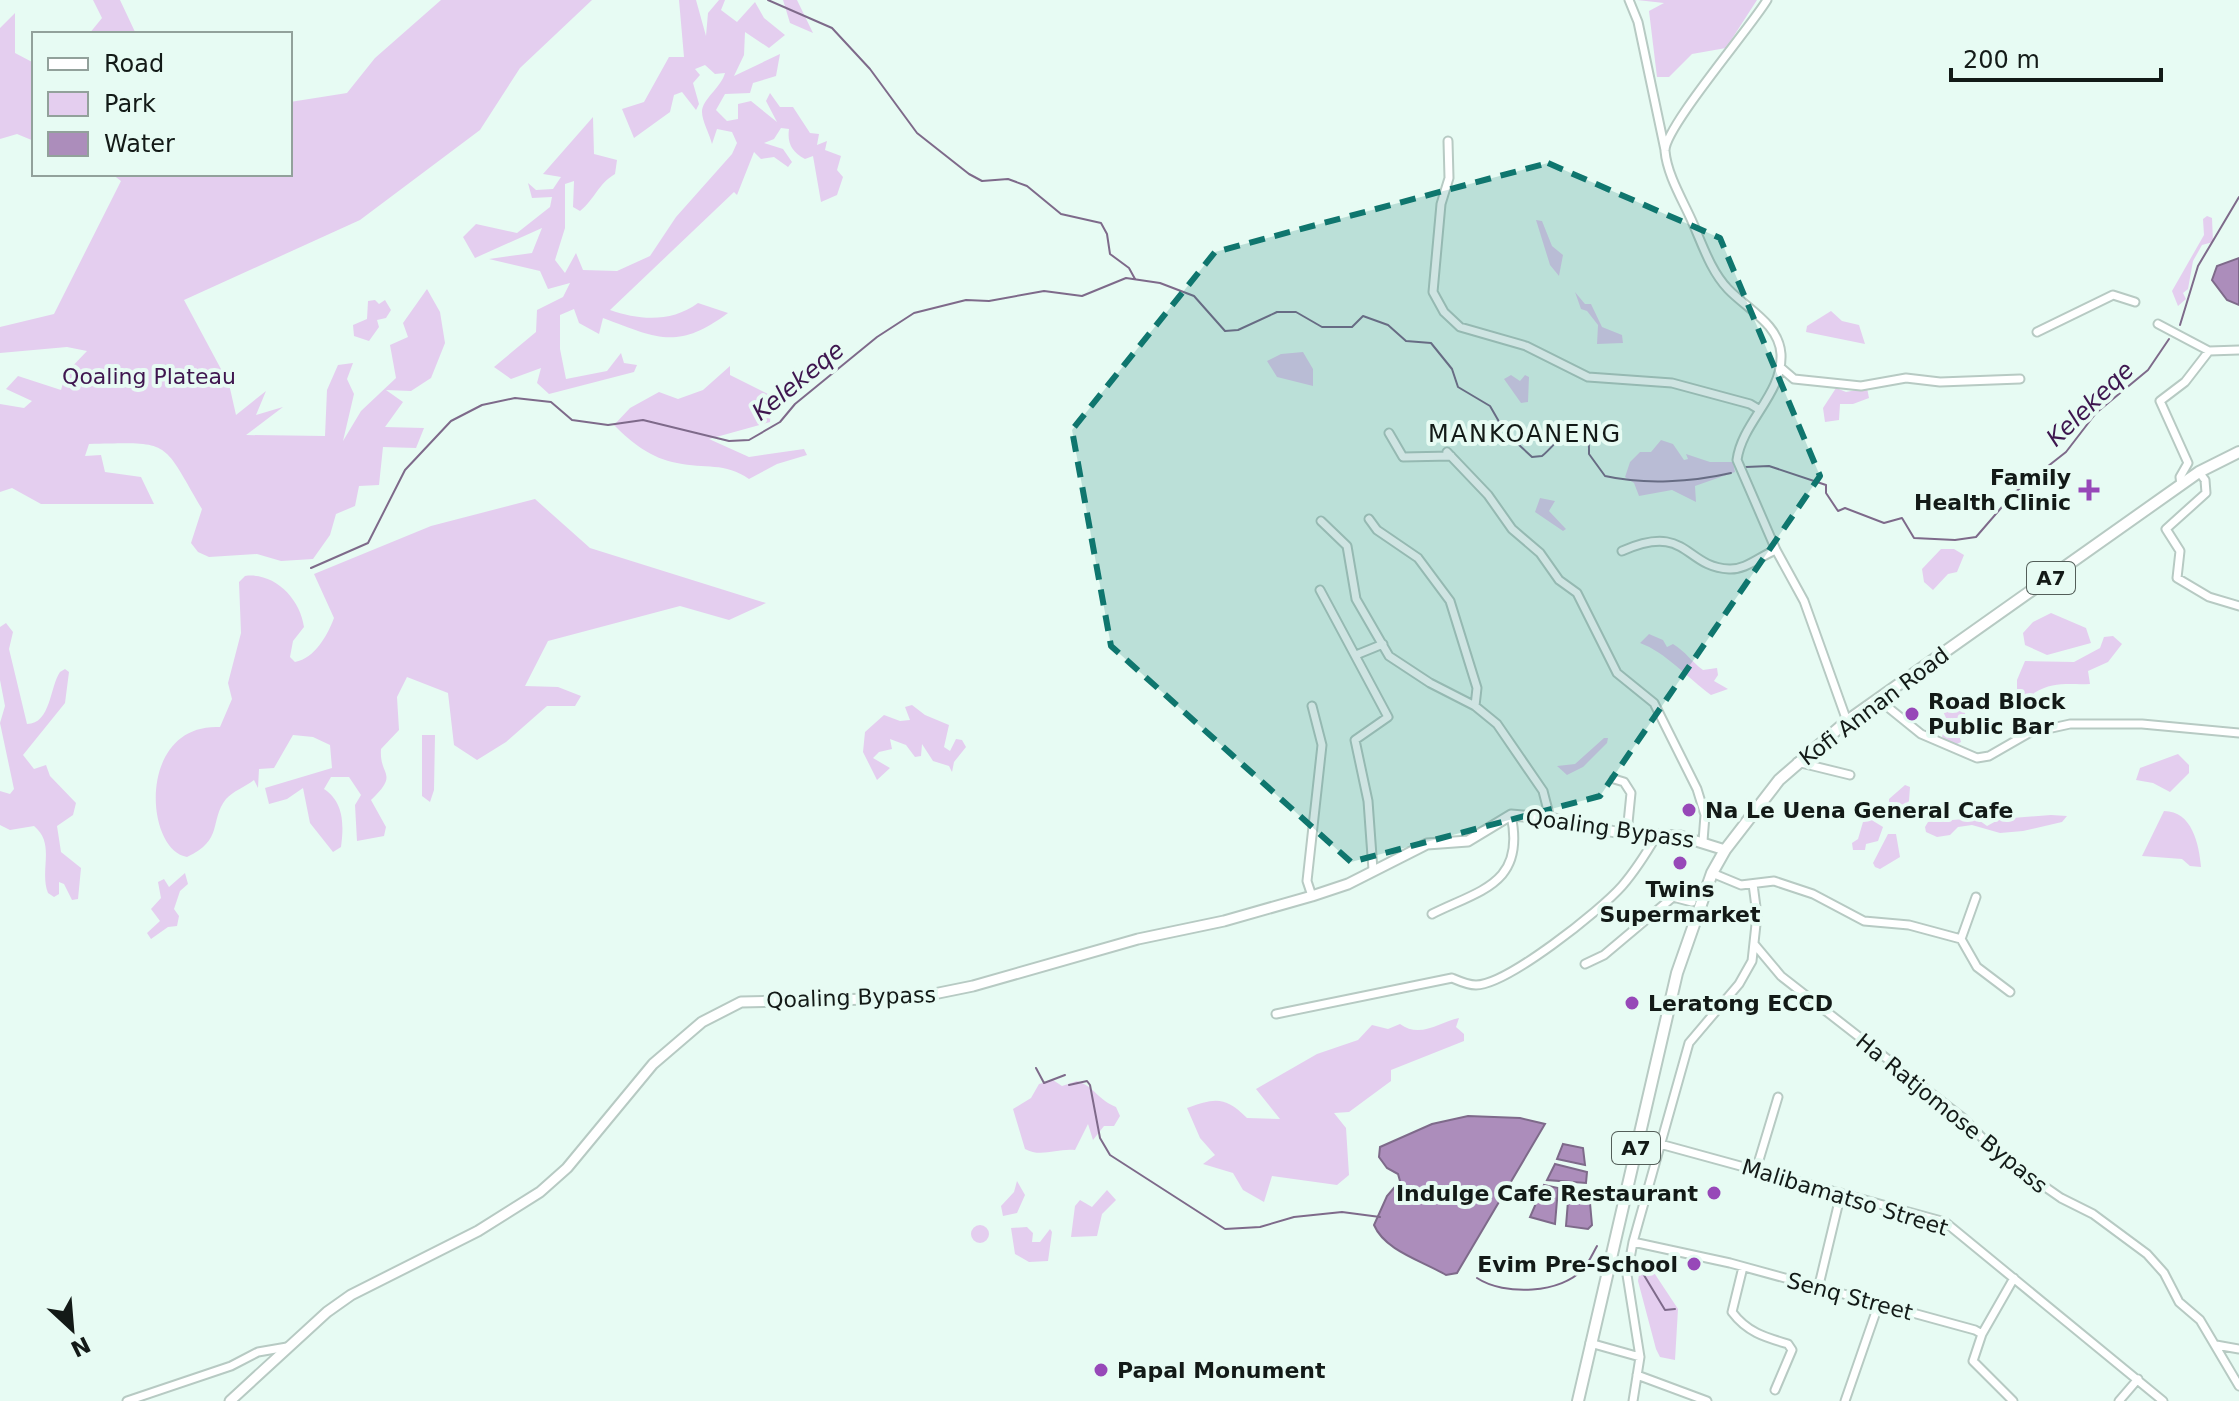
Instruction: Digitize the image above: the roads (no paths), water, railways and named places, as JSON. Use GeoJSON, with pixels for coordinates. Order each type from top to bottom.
{"type":"FeatureCollection","features":[{"type":"Feature","properties":{"kind":"main road","name":"Kofi Annan Road"},"geometry":{"type":"LineString","coordinates":[[1578,1401],[1677,973],[1712,873],[1725,850],[1765,795],[1797,762],[1847,721],[2199,472],[2239,452]]}},
{"type":"Feature","properties":{"kind":"main road","name":"Qoaling Bypass"},"geometry":{"type":"LineString","coordinates":[[230,1401],[351,1295],[478,1231],[540,1192],[567,1168],[653,1064],[720,1011],[741,1002],[902,998],[939,994],[1312,896],[1427,844],[1468,841],[1511,815],[1703,841],[1725,850]]}},
{"type":"Feature","properties":{"kind":"street"},"geometry":{"type":"LineString","coordinates":[[1629,0],[1638,22],[1674,181],[1713,267],[1733,295],[1769,326],[1777,338],[1780,367],[1768,399],[1739,446],[1737,460],[1776,550],[1804,601],[1847,721]]}},
{"type":"Feature","properties":{"kind":"street"},"geometry":{"type":"LineString","coordinates":[[1665,150],[1668,138],[1767,0]]}},
{"type":"Feature","properties":{"kind":"street"},"geometry":{"type":"LineString","coordinates":[[1448,141],[1449,178],[1441,204],[1433,292],[1444,312],[1460,327],[1526,346],[1588,377],[1672,383],[1750,404],[1760,410]]}},
{"type":"Feature","properties":{"kind":"street"},"geometry":{"type":"LineString","coordinates":[[2037,332],[2113,295],[2135,302]]}},
{"type":"Feature","properties":{"kind":"street"},"geometry":{"type":"LineString","coordinates":[[2158,324],[2209,351],[2239,350]]}},
{"type":"Feature","properties":{"kind":"street"},"geometry":{"type":"LineString","coordinates":[[2181,485],[2180,477],[2188,463],[2160,401],[2185,382],[2209,351]]}},
{"type":"Feature","properties":{"kind":"street"},"geometry":{"type":"LineString","coordinates":[[1780,367],[1794,379],[1861,386],[1906,378],[1940,382],[2020,379]]}},
{"type":"Feature","properties":{"kind":"street"},"geometry":{"type":"LineString","coordinates":[[1389,433],[1403,457],[1449,454],[1488,495],[1512,529],[1540,553],[1559,580],[1577,593],[1617,673],[1654,703],[1697,789],[1705,815],[1703,841]]}},
{"type":"Feature","properties":{"kind":"street"},"geometry":{"type":"LineString","coordinates":[[2199,472],[2205,480],[2206,493],[2166,529],[2180,551],[2177,578],[2209,597],[2239,606]]}},
{"type":"Feature","properties":{"kind":"street"},"geometry":{"type":"LineString","coordinates":[[1369,519],[1377,530],[1418,558],[1450,601],[1477,688],[1475,706]]}},
{"type":"Feature","properties":{"kind":"street"},"geometry":{"type":"LineString","coordinates":[[1321,521],[1347,546],[1356,599],[1389,656],[1430,683],[1475,706],[1507,734],[1543,791],[1550,818]]}},
{"type":"Feature","properties":{"kind":"street"},"geometry":{"type":"LineString","coordinates":[[1622,551],[1646,541],[1671,542],[1726,569],[1741,568],[1776,550]]}},
{"type":"Feature","properties":{"kind":"street"},"geometry":{"type":"LineString","coordinates":[[1320,590],[1388,717],[1355,740],[1368,801],[1373,870]]}},
{"type":"Feature","properties":{"kind":"street"},"geometry":{"type":"LineString","coordinates":[[1356,655],[1383,644]]}},
{"type":"Feature","properties":{"kind":"street"},"geometry":{"type":"LineString","coordinates":[[1879,700],[1921,734],[1977,758],[1989,756],[2029,733],[2070,724],[2142,724],[2239,733]]}},
{"type":"Feature","properties":{"kind":"street"},"geometry":{"type":"LineString","coordinates":[[1312,706],[1322,745],[1307,881],[1312,896]]}},
{"type":"Feature","properties":{"kind":"street"},"geometry":{"type":"LineString","coordinates":[[1797,762],[1850,775]]}},
{"type":"Feature","properties":{"kind":"street"},"geometry":{"type":"LineString","coordinates":[[1614,779],[1624,782],[1631,793],[1627,833]]}},
{"type":"Feature","properties":{"kind":"street"},"geometry":{"type":"LineString","coordinates":[[1432,914],[1486,891],[1498,881],[1515,840],[1511,815]]}},
{"type":"Feature","properties":{"kind":"street"},"geometry":{"type":"LineString","coordinates":[[1276,1014],[1452,978],[1477,985],[1494,980],[1533,959],[1597,910],[1622,886],[1657,835]]}},
{"type":"Feature","properties":{"kind":"street"},"geometry":{"type":"LineString","coordinates":[[1712,873],[1728,882],[1753,884],[1765,880],[1813,894],[1864,921],[1909,925],[1961,939],[1977,967],[2010,992]]}},
{"type":"Feature","properties":{"kind":"street"},"geometry":{"type":"LineString","coordinates":[[1633,1401],[1640,1357],[1627,1275],[1633,1242],[1689,1043],[1746,974],[1755,945],[1757,915],[1753,884]]}},
{"type":"Feature","properties":{"kind":"street"},"geometry":{"type":"LineString","coordinates":[[1585,964],[1604,955],[1673,897],[1692,902]]}},
{"type":"Feature","properties":{"kind":"street"},"geometry":{"type":"LineString","coordinates":[[1961,939],[1976,897]]}},
{"type":"Feature","properties":{"kind":"street","name":"Ha Ratjomose Bypass"},"geometry":{"type":"LineString","coordinates":[[1755,945],[1772,968],[1820,1009],[1963,1118],[1998,1154],[2061,1198],[2093,1214],[2147,1254],[2164,1273],[2179,1302],[2200,1320],[2239,1386]]}},
{"type":"Feature","properties":{"kind":"street"},"geometry":{"type":"LineString","coordinates":[[1756,1170],[1778,1097]]}},
{"type":"Feature","properties":{"kind":"street","name":"Malibamatso Street"},"geometry":{"type":"LineString","coordinates":[[1660,1144],[1945,1222],[2163,1401]]}},
{"type":"Feature","properties":{"kind":"street"},"geometry":{"type":"LineString","coordinates":[[1818,1289],[1841,1193]]}},
{"type":"Feature","properties":{"kind":"street","name":"Senq Street"},"geometry":{"type":"LineString","coordinates":[[1633,1242],[1743,1267],[1982,1334]]}},
{"type":"Feature","properties":{"kind":"street"},"geometry":{"type":"LineString","coordinates":[[1743,1267],[1732,1312],[1742,1326],[1759,1336],[1788,1344],[1792,1350],[1775,1390]]}},
{"type":"Feature","properties":{"kind":"street"},"geometry":{"type":"LineString","coordinates":[[2013,1401],[1973,1361],[1982,1334],[2014,1278]]}},
{"type":"Feature","properties":{"kind":"street"},"geometry":{"type":"LineString","coordinates":[[1845,1401],[1878,1306]]}},
{"type":"Feature","properties":{"kind":"street"},"geometry":{"type":"LineString","coordinates":[[1590,1343],[1640,1357]]}},
{"type":"Feature","properties":{"kind":"street"},"geometry":{"type":"LineString","coordinates":[[2216,1345],[2239,1349]]}},
{"type":"Feature","properties":{"kind":"street"},"geometry":{"type":"LineString","coordinates":[[127,1401],[231,1366],[258,1352],[290,1347]]}},
{"type":"Feature","properties":{"kind":"street"},"geometry":{"type":"LineString","coordinates":[[1637,1375],[1707,1401]]}},
{"type":"Feature","properties":{"kind":"street"},"geometry":{"type":"LineString","coordinates":[[2119,1401],[2138,1379]]}},
{"type":"Feature","properties":{"kind":"water"},"geometry":{"type":"Polygon","coordinates":[[[2239,258],[2239,305],[2227,300],[2212,280],[2217,266],[2239,258]]]}},
{"type":"Feature","properties":{"kind":"water"},"geometry":{"type":"Polygon","coordinates":[[[1468,1116],[1520,1118],[1545,1124],[1457,1273],[1446,1275],[1396,1249],[1374,1225],[1387,1196],[1400,1181],[1398,1174],[1387,1168],[1379,1157],[1380,1147],[1432,1124],[1468,1116]]]}},
{"type":"Feature","properties":{"kind":"water"},"geometry":{"type":"Polygon","coordinates":[[[1563,1144],[1583,1148],[1585,1165],[1557,1159],[1563,1144]]]}},
{"type":"Feature","properties":{"kind":"water"},"geometry":{"type":"Polygon","coordinates":[[[1555,1164],[1587,1172],[1586,1183],[1547,1180],[1555,1164]]]}},
{"type":"Feature","properties":{"kind":"water"},"geometry":{"type":"Polygon","coordinates":[[[1544,1185],[1558,1188],[1555,1224],[1530,1217],[1544,1185]]]}},
{"type":"Feature","properties":{"kind":"water"},"geometry":{"type":"Polygon","coordinates":[[[1569,1189],[1589,1192],[1592,1225],[1588,1229],[1566,1226],[1569,1189]]]}},
{"type":"Feature","properties":{"kind":"waterway","name":"Kelekeqe"},"geometry":{"type":"LineString","coordinates":[[768,0],[832,28],[870,69],[917,133],[969,174],[982,181],[1008,179],[1027,186],[1061,214],[1101,223],[1107,234],[1110,254],[1129,268],[1135,279]]}},
{"type":"Feature","properties":{"kind":"waterway","name":"Kelekeqe"},"geometry":{"type":"LineString","coordinates":[[2180,325],[2198,266],[2239,197]]}},
{"type":"Feature","properties":{"kind":"waterway","name":"Kelekeqe"},"geometry":{"type":"LineString","coordinates":[[311,568],[368,543],[405,470],[451,421],[482,405],[515,398],[551,402],[572,420],[608,425],[643,420],[729,441],[749,440],[780,422],[795,404],[877,337],[914,313],[966,300],[989,301],[1044,291],[1082,296],[1126,278],[1160,283],[1194,296],[1225,331],[1238,330],[1277,312],[1296,312],[1322,327],[1352,327],[1363,316],[1388,325],[1406,341],[1431,343],[1452,369],[1458,387],[1490,406],[1505,432],[1532,457],[1542,456],[1565,432],[1580,423],[1585,426],[1588,435],[1589,454],[1605,476],[1636,481],[1668,481],[1731,473]]}},
{"type":"Feature","properties":{"kind":"waterway","name":"Kelekeqe"},"geometry":{"type":"LineString","coordinates":[[1746,467],[1769,466],[1826,485],[1826,493],[1838,511],[1845,508],[1884,523],[1902,518],[1914,538],[1955,540],[1976,537],[2014,493],[2066,452],[2096,413],[2148,370],[2169,339]]}},
{"type":"Feature","properties":{"kind":"waterway"},"geometry":{"type":"LineString","coordinates":[[1036,1068],[1044,1083],[1065,1075]]}},
{"type":"Feature","properties":{"kind":"waterway"},"geometry":{"type":"LineString","coordinates":[[1069,1085],[1087,1081],[1090,1085],[1100,1138],[1110,1155],[1225,1229],[1260,1227],[1294,1217],[1342,1212],[1380,1217]]}},
{"type":"Feature","properties":{"kind":"waterway"},"geometry":{"type":"LineString","coordinates":[[1477,1278],[1488,1284],[1517,1290],[1548,1287],[1574,1277],[1586,1266],[1597,1246]]}},
{"type":"Feature","properties":{"kind":"waterway"},"geometry":{"type":"LineString","coordinates":[[1633,1257],[1665,1310],[1675,1309]]}},
{"type":"Feature","properties":{"kind":"place","name":"Family Health Clinic"},"geometry":{"type":"Point","coordinates":[2089,490]}},
{"type":"Feature","properties":{"kind":"place","name":"Road Block Public Bar"},"geometry":{"type":"Point","coordinates":[1912,714]}},
{"type":"Feature","properties":{"kind":"place","name":"Na Le Uena General Cafe"},"geometry":{"type":"Point","coordinates":[1689,810]}},
{"type":"Feature","properties":{"kind":"place","name":"Twins Supermarket"},"geometry":{"type":"Point","coordinates":[1680,863]}},
{"type":"Feature","properties":{"kind":"place","name":"Leratong ECCD"},"geometry":{"type":"Point","coordinates":[1632,1003]}},
{"type":"Feature","properties":{"kind":"place","name":"Indulge Cafe Restaurant"},"geometry":{"type":"Point","coordinates":[1714,1193]}},
{"type":"Feature","properties":{"kind":"place","name":"Evim Pre-School"},"geometry":{"type":"Point","coordinates":[1694,1264]}},
{"type":"Feature","properties":{"kind":"place","name":"Papal Monument"},"geometry":{"type":"Point","coordinates":[1101,1370]}},
{"type":"Feature","properties":{"kind":"district","name":"MANKOANENG"},"geometry":{"type":"Point","coordinates":[1525,434]}},
{"type":"Feature","properties":{"kind":"park label","name":"Qoaling Plateau"},"geometry":{"type":"Point","coordinates":[149,376]}}]}
